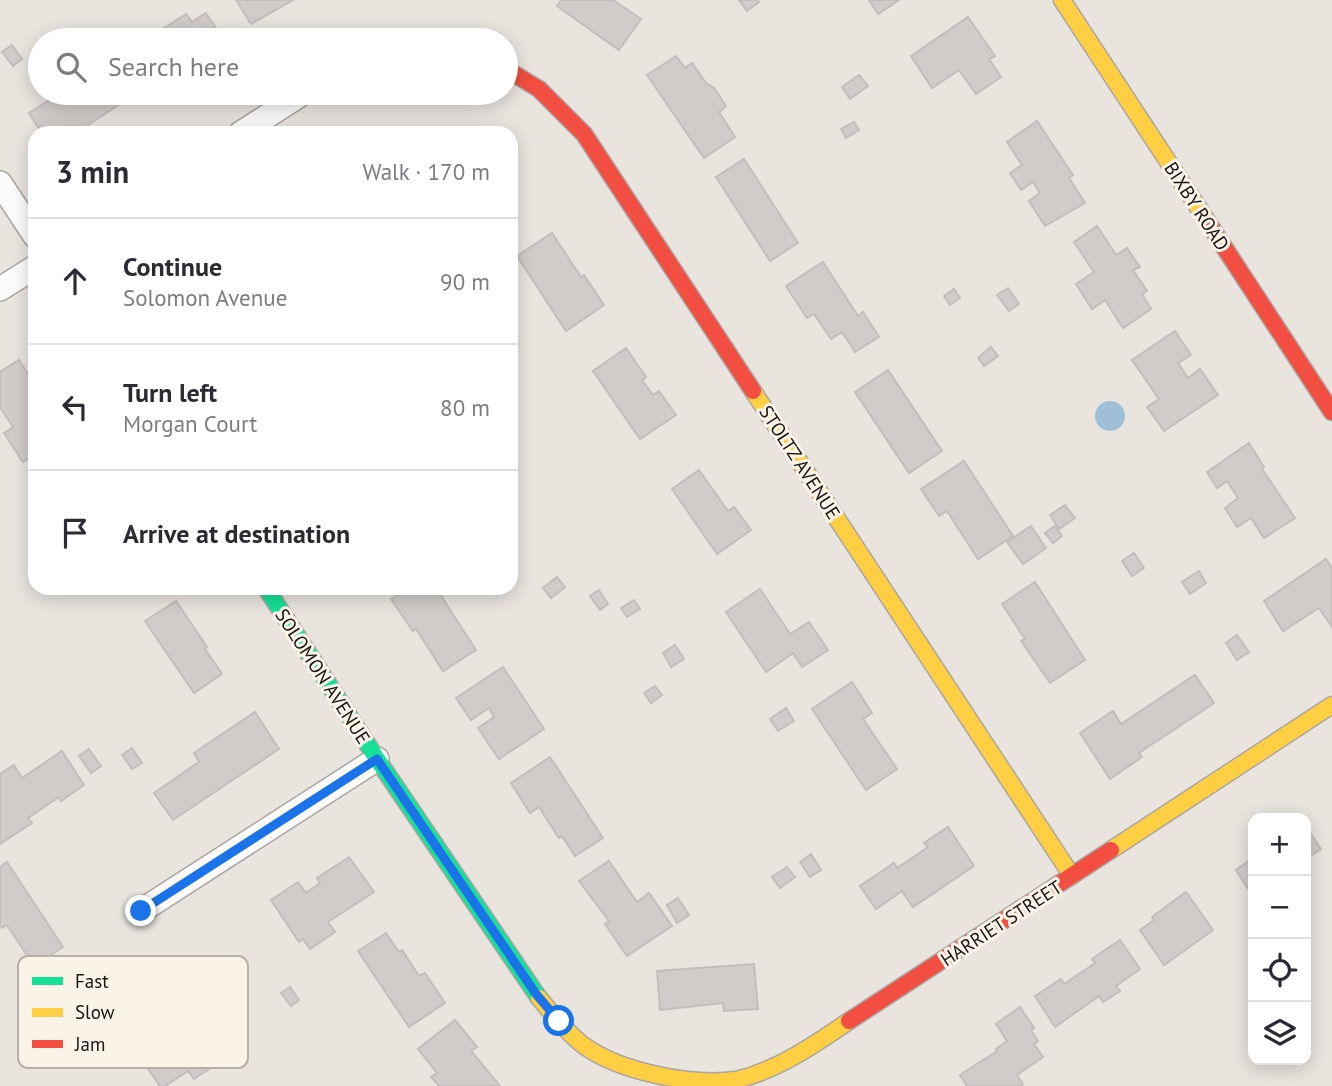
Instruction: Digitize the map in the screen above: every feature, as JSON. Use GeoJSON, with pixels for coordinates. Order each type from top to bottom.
{"type":"FeatureCollection","features":[{"type":"Feature","properties":{"kind":"street","name":"BIXBY ROAD"},"geometry":{"type":"LineString","coordinates":[[1062,0],[1332,412]]}},
{"type":"Feature","properties":{"kind":"street","name":"STOLTZ AVENUE"},"geometry":{"type":"LineString","coordinates":[[518,76],[536,86],[560,107],[584,134],[1072,876]]}},
{"type":"Feature","properties":{"kind":"street"},"geometry":{"type":"LineString","coordinates":[[252,126],[284,105]]}},
{"type":"Feature","properties":{"kind":"street"},"geometry":{"type":"LineString","coordinates":[[0,183],[28,225]]}},
{"type":"Feature","properties":{"kind":"street"},"geometry":{"type":"LineString","coordinates":[[0,289],[28,271]]}},
{"type":"Feature","properties":{"kind":"street","name":"SOLOMON AVENUE"},"geometry":{"type":"LineString","coordinates":[[271,595],[377,759],[536,994],[585,1045],[649,1077]]}},
{"type":"Feature","properties":{"kind":"street","name":"HARRIET STREET"},"geometry":{"type":"LineString","coordinates":[[649,1077],[687,1084],[730,1081],[769,1069],[806,1050],[1332,705]]}},
{"type":"Feature","properties":{"kind":"street"},"geometry":{"type":"LineString","coordinates":[[141,911],[377,759]]}},
{"type":"Feature","properties":{"kind":"water"},"geometry":{"type":"Polygon","coordinates":[[[1110,401],[1121,405],[1125,416],[1121,427],[1110,431],[1099,427],[1095,416],[1099,405],[1110,401]]]}},
{"type":"Feature","properties":{"kind":"building"},"geometry":{"type":"Polygon","coordinates":[[[236,0],[293,0],[251,24],[236,0]]]}},
{"type":"Feature","properties":{"kind":"building"},"geometry":{"type":"Polygon","coordinates":[[[561,0],[613,0],[641,19],[619,50],[557,6],[561,0]]]}},
{"type":"Feature","properties":{"kind":"building"},"geometry":{"type":"Polygon","coordinates":[[[739,0],[757,0],[759,2],[747,11],[739,0]]]}},
{"type":"Feature","properties":{"kind":"building"},"geometry":{"type":"Polygon","coordinates":[[[869,0],[899,0],[878,14],[869,0]]]}},
{"type":"Feature","properties":{"kind":"building"},"geometry":{"type":"Polygon","coordinates":[[[206,13],[216,28],[164,28],[186,14],[192,22],[206,13]]]}},
{"type":"Feature","properties":{"kind":"building"},"geometry":{"type":"Polygon","coordinates":[[[968,17],[995,56],[989,59],[1001,77],[976,94],[959,70],[932,88],[911,56],[968,17]]]}},
{"type":"Feature","properties":{"kind":"building"},"geometry":{"type":"Polygon","coordinates":[[[12,45],[22,59],[13,66],[2,52],[12,45]]]}},
{"type":"Feature","properties":{"kind":"building"},"geometry":{"type":"Polygon","coordinates":[[[676,56],[685,68],[692,63],[706,83],[714,88],[726,106],[719,112],[735,137],[704,158],[647,75],[676,56]]]}},
{"type":"Feature","properties":{"kind":"building"},"geometry":{"type":"Polygon","coordinates":[[[859,75],[868,86],[850,99],[842,87],[859,75]]]}},
{"type":"Feature","properties":{"kind":"building"},"geometry":{"type":"Polygon","coordinates":[[[41,105],[118,105],[87,126],[37,126],[29,113],[41,105]]]}},
{"type":"Feature","properties":{"kind":"building"},"geometry":{"type":"Polygon","coordinates":[[[1037,121],[1073,175],[1069,178],[1085,203],[1045,226],[1029,201],[1040,193],[1033,182],[1021,190],[1010,173],[1022,165],[1007,142],[1037,121]]]}},
{"type":"Feature","properties":{"kind":"building"},"geometry":{"type":"Polygon","coordinates":[[[854,122],[859,130],[846,138],[841,129],[854,122]]]}},
{"type":"Feature","properties":{"kind":"building"},"geometry":{"type":"Polygon","coordinates":[[[744,159],[798,243],[770,261],[716,177],[744,159]]]}},
{"type":"Feature","properties":{"kind":"building"},"geometry":{"type":"Polygon","coordinates":[[[1097,226],[1116,255],[1127,248],[1140,267],[1133,270],[1147,291],[1142,294],[1151,309],[1123,328],[1105,300],[1092,309],[1076,284],[1094,272],[1074,242],[1097,226]]]}},
{"type":"Feature","properties":{"kind":"building"},"geometry":{"type":"Polygon","coordinates":[[[552,233],[581,277],[584,275],[604,305],[566,331],[518,255],[552,233]]]}},
{"type":"Feature","properties":{"kind":"building"},"geometry":{"type":"Polygon","coordinates":[[[823,262],[858,316],[863,312],[879,337],[855,352],[842,332],[831,339],[814,314],[807,318],[786,286],[823,262]]]}},
{"type":"Feature","properties":{"kind":"building"},"geometry":{"type":"Polygon","coordinates":[[[1008,288],[1019,304],[1009,311],[997,295],[1008,288]]]}},
{"type":"Feature","properties":{"kind":"building"},"geometry":{"type":"Polygon","coordinates":[[[954,289],[960,298],[950,305],[944,296],[954,289]]]}},
{"type":"Feature","properties":{"kind":"building"},"geometry":{"type":"Polygon","coordinates":[[[1175,331],[1191,355],[1178,363],[1188,378],[1200,369],[1218,395],[1164,431],[1147,407],[1159,399],[1132,360],[1175,331]]]}},
{"type":"Feature","properties":{"kind":"building"},"geometry":{"type":"Polygon","coordinates":[[[991,347],[998,356],[984,366],[978,358],[991,347]]]}},
{"type":"Feature","properties":{"kind":"building"},"geometry":{"type":"Polygon","coordinates":[[[626,348],[646,377],[642,380],[653,395],[659,391],[676,415],[640,439],[593,371],[626,348]]]}},
{"type":"Feature","properties":{"kind":"building"},"geometry":{"type":"Polygon","coordinates":[[[19,360],[28,374],[28,459],[23,462],[4,433],[13,427],[0,407],[0,372],[19,360]]]}},
{"type":"Feature","properties":{"kind":"building"},"geometry":{"type":"Polygon","coordinates":[[[888,370],[942,451],[909,473],[855,392],[888,370]]]}},
{"type":"Feature","properties":{"kind":"building"},"geometry":{"type":"Polygon","coordinates":[[[1249,443],[1264,467],[1262,469],[1295,518],[1264,538],[1251,518],[1237,527],[1225,508],[1238,498],[1227,481],[1217,488],[1207,472],[1249,443]]]}},
{"type":"Feature","properties":{"kind":"building"},"geometry":{"type":"Polygon","coordinates":[[[964,461],[1013,536],[978,559],[947,511],[939,516],[921,489],[964,461]]]}},
{"type":"Feature","properties":{"kind":"building"},"geometry":{"type":"Polygon","coordinates":[[[699,470],[728,511],[734,507],[751,530],[717,554],[672,489],[699,470]]]}},
{"type":"Feature","properties":{"kind":"building"},"geometry":{"type":"Polygon","coordinates":[[[1065,505],[1075,518],[1059,529],[1050,515],[1065,505]]]}},
{"type":"Feature","properties":{"kind":"building"},"geometry":{"type":"Polygon","coordinates":[[[1031,526],[1046,548],[1023,564],[1007,542],[1031,526]]]}},
{"type":"Feature","properties":{"kind":"building"},"geometry":{"type":"Polygon","coordinates":[[[1055,526],[1062,536],[1053,543],[1045,533],[1055,526]]]}},
{"type":"Feature","properties":{"kind":"building"},"geometry":{"type":"Polygon","coordinates":[[[1134,553],[1144,568],[1132,576],[1122,561],[1134,553]]]}},
{"type":"Feature","properties":{"kind":"building"},"geometry":{"type":"Polygon","coordinates":[[[1326,559],[1332,568],[1332,627],[1319,608],[1283,631],[1264,601],[1326,559]]]}},
{"type":"Feature","properties":{"kind":"building"},"geometry":{"type":"Polygon","coordinates":[[[1199,571],[1206,583],[1190,594],[1182,582],[1199,571]]]}},
{"type":"Feature","properties":{"kind":"building"},"geometry":{"type":"Polygon","coordinates":[[[557,577],[565,587],[551,598],[543,588],[557,577]]]}},
{"type":"Feature","properties":{"kind":"building"},"geometry":{"type":"Polygon","coordinates":[[[1035,582],[1085,660],[1050,683],[1021,641],[1025,639],[1002,604],[1035,582]]]}},
{"type":"Feature","properties":{"kind":"building"},"geometry":{"type":"Polygon","coordinates":[[[760,589],[790,634],[809,622],[828,650],[802,667],[793,653],[766,672],[726,612],[760,589]]]}},
{"type":"Feature","properties":{"kind":"building"},"geometry":{"type":"Polygon","coordinates":[[[599,590],[608,604],[600,610],[590,596],[599,590]]]}},
{"type":"Feature","properties":{"kind":"building"},"geometry":{"type":"Polygon","coordinates":[[[397,595],[441,595],[476,650],[443,671],[416,629],[413,631],[391,599],[397,595]]]}},
{"type":"Feature","properties":{"kind":"building"},"geometry":{"type":"Polygon","coordinates":[[[634,600],[640,609],[627,617],[621,608],[634,600]]]}},
{"type":"Feature","properties":{"kind":"building"},"geometry":{"type":"Polygon","coordinates":[[[176,601],[222,674],[194,693],[145,621],[176,601]]]}},
{"type":"Feature","properties":{"kind":"building"},"geometry":{"type":"Polygon","coordinates":[[[1237,635],[1249,652],[1237,660],[1226,643],[1237,635]]]}},
{"type":"Feature","properties":{"kind":"building"},"geometry":{"type":"Polygon","coordinates":[[[675,645],[684,659],[671,667],[663,653],[675,645]]]}},
{"type":"Feature","properties":{"kind":"building"},"geometry":{"type":"Polygon","coordinates":[[[503,667],[544,729],[499,759],[478,728],[494,717],[489,708],[471,720],[456,698],[503,667]]]}},
{"type":"Feature","properties":{"kind":"building"},"geometry":{"type":"Polygon","coordinates":[[[1195,675],[1214,703],[1139,753],[1142,757],[1110,779],[1080,733],[1113,711],[1121,724],[1195,675]]]}},
{"type":"Feature","properties":{"kind":"building"},"geometry":{"type":"Polygon","coordinates":[[[852,682],[872,713],[863,719],[897,769],[866,790],[812,709],[852,682]]]}},
{"type":"Feature","properties":{"kind":"building"},"geometry":{"type":"Polygon","coordinates":[[[655,686],[662,695],[651,703],[644,693],[655,686]]]}},
{"type":"Feature","properties":{"kind":"building"},"geometry":{"type":"Polygon","coordinates":[[[786,708],[794,721],[778,731],[770,719],[786,708]]]}},
{"type":"Feature","properties":{"kind":"building"},"geometry":{"type":"Polygon","coordinates":[[[255,712],[279,749],[173,820],[154,793],[199,762],[194,753],[255,712]]]}},
{"type":"Feature","properties":{"kind":"building"},"geometry":{"type":"Polygon","coordinates":[[[132,748],[142,763],[132,769],[122,755],[132,748]]]}},
{"type":"Feature","properties":{"kind":"building"},"geometry":{"type":"Polygon","coordinates":[[[89,749],[101,766],[91,773],[79,756],[89,749]]]}},
{"type":"Feature","properties":{"kind":"building"},"geometry":{"type":"Polygon","coordinates":[[[62,751],[84,785],[61,801],[59,797],[28,818],[32,823],[0,844],[0,774],[14,765],[22,778],[62,751]]]}},
{"type":"Feature","properties":{"kind":"building"},"geometry":{"type":"Polygon","coordinates":[[[550,757],[603,838],[575,856],[562,836],[559,838],[539,807],[530,813],[511,783],[550,757]]]}},
{"type":"Feature","properties":{"kind":"building"},"geometry":{"type":"Polygon","coordinates":[[[948,827],[974,866],[913,907],[902,891],[876,909],[860,886],[894,863],[897,868],[928,847],[924,843],[948,827]]]}},
{"type":"Feature","properties":{"kind":"building"},"geometry":{"type":"Polygon","coordinates":[[[1311,834],[1321,849],[1311,856],[1311,834]]]}},
{"type":"Feature","properties":{"kind":"building"},"geometry":{"type":"Polygon","coordinates":[[[811,854],[821,870],[810,877],[800,862],[811,854]]]}},
{"type":"Feature","properties":{"kind":"building"},"geometry":{"type":"Polygon","coordinates":[[[349,857],[374,892],[328,922],[335,932],[310,949],[303,939],[299,942],[271,900],[298,882],[306,893],[320,883],[317,878],[349,857]]]}},
{"type":"Feature","properties":{"kind":"building"},"geometry":{"type":"Polygon","coordinates":[[[609,861],[637,902],[649,893],[672,926],[627,956],[605,924],[609,921],[579,881],[609,861]]]}},
{"type":"Feature","properties":{"kind":"building"},"geometry":{"type":"Polygon","coordinates":[[[7,862],[63,947],[49,956],[27,956],[7,925],[2,928],[0,867],[7,862]]]}},
{"type":"Feature","properties":{"kind":"building"},"geometry":{"type":"Polygon","coordinates":[[[1248,862],[1248,889],[1236,870],[1248,862]]]}},
{"type":"Feature","properties":{"kind":"building"},"geometry":{"type":"Polygon","coordinates":[[[787,867],[795,877],[780,888],[772,877],[787,867]]]}},
{"type":"Feature","properties":{"kind":"building"},"geometry":{"type":"Polygon","coordinates":[[[1186,892],[1213,930],[1164,965],[1140,930],[1154,920],[1152,917],[1186,892]]]}},
{"type":"Feature","properties":{"kind":"building"},"geometry":{"type":"Polygon","coordinates":[[[678,898],[689,915],[677,923],[667,905],[678,898]]]}},
{"type":"Feature","properties":{"kind":"building"},"geometry":{"type":"Polygon","coordinates":[[[386,933],[399,952],[402,950],[419,976],[425,973],[445,1003],[409,1027],[358,951],[386,933]]]}},
{"type":"Feature","properties":{"kind":"building"},"geometry":{"type":"Polygon","coordinates":[[[1120,940],[1140,969],[1116,986],[1120,991],[1103,1002],[1099,996],[1055,1027],[1035,996],[1061,979],[1064,984],[1095,963],[1092,959],[1120,940]]]}},
{"type":"Feature","properties":{"kind":"building"},"geometry":{"type":"Polygon","coordinates":[[[754,964],[758,1009],[724,1011],[723,1003],[660,1010],[657,971],[754,964]]]}},
{"type":"Feature","properties":{"kind":"building"},"geometry":{"type":"Polygon","coordinates":[[[290,987],[299,1000],[291,1006],[281,993],[290,987]]]}},
{"type":"Feature","properties":{"kind":"building"},"geometry":{"type":"Polygon","coordinates":[[[1020,1007],[1034,1028],[1031,1030],[1038,1041],[1034,1044],[1043,1057],[1017,1075],[1023,1084],[1021,1086],[967,1086],[960,1075],[997,1051],[996,1049],[1007,1041],[996,1024],[1020,1007]]]}},
{"type":"Feature","properties":{"kind":"building"},"geometry":{"type":"Polygon","coordinates":[[[455,1020],[477,1047],[471,1051],[500,1086],[439,1086],[431,1077],[437,1073],[418,1049],[455,1020]]]}},
{"type":"Feature","properties":{"kind":"building"},"geometry":{"type":"Polygon","coordinates":[[[148,1068],[211,1068],[194,1079],[188,1071],[165,1086],[160,1086],[148,1068]]]}},
{"type":"Feature","properties":{"kind":"traffic: fast"},"geometry":{"type":"LineString","coordinates":[[271,595],[377,759],[539,998]]}},
{"type":"Feature","properties":{"kind":"traffic: slow"},"geometry":{"type":"LineString","coordinates":[[1062,0],[1207,221]]}},
{"type":"Feature","properties":{"kind":"traffic: slow"},"geometry":{"type":"LineString","coordinates":[[753,391],[1072,876]]}},
{"type":"Feature","properties":{"kind":"traffic: slow"},"geometry":{"type":"LineString","coordinates":[[1111,850],[1332,705]]}},
{"type":"Feature","properties":{"kind":"traffic: slow"},"geometry":{"type":"LineString","coordinates":[[539,998],[571,1034],[598,1055],[636,1070],[698,1081],[736,1080],[751,1076],[809,1048],[849,1021]]}},
{"type":"Feature","properties":{"kind":"traffic: jam"},"geometry":{"type":"LineString","coordinates":[[518,76],[539,89],[584,134],[753,391]]}},
{"type":"Feature","properties":{"kind":"traffic: jam"},"geometry":{"type":"LineString","coordinates":[[1207,221],[1332,412]]}},
{"type":"Feature","properties":{"kind":"traffic: jam"},"geometry":{"type":"LineString","coordinates":[[849,1021],[1111,850]]}},
{"type":"Feature","properties":{"kind":"route"},"geometry":{"type":"LineString","coordinates":[[141,911],[377,759],[536,994],[559,1021]]}}]}
